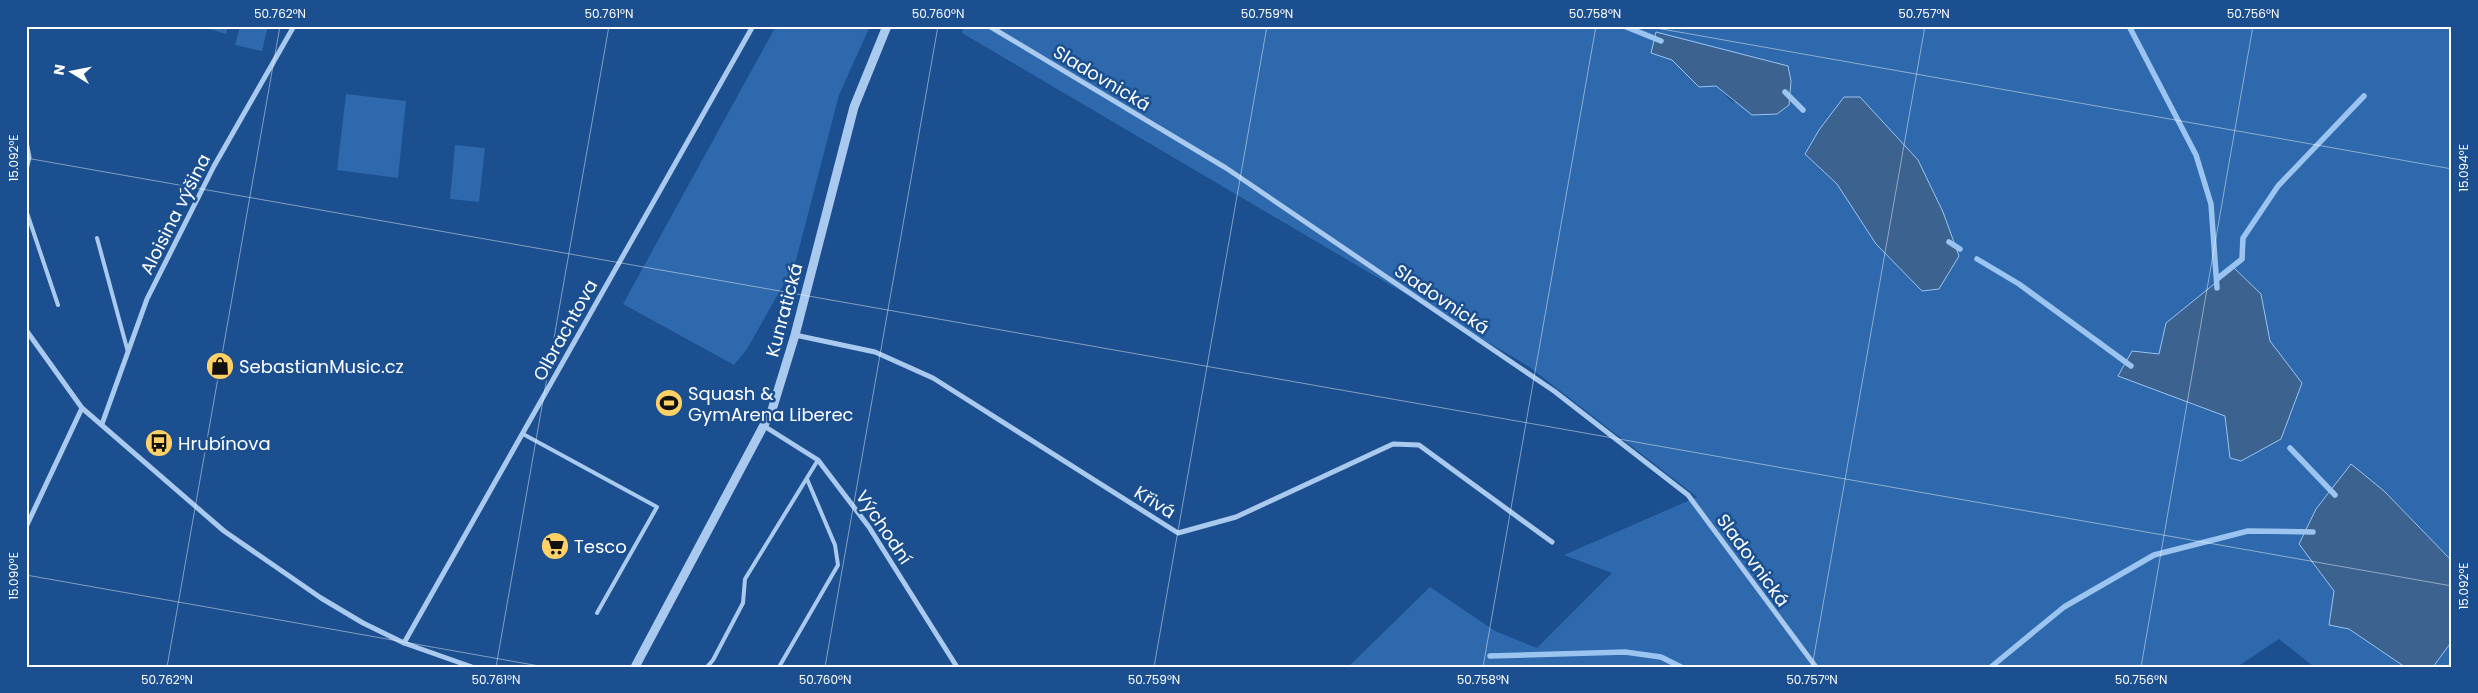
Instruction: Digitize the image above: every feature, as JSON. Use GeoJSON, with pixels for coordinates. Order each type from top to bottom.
{"type":"FeatureCollection","features":[{"type":"Feature","properties":{"kind":"street","name":"Aloisina výšina"},"geometry":{"type":"LineString","coordinates":[[102,424],[147,299],[214,166],[294,26]]}},
{"type":"Feature","properties":{"kind":"street","name":"Olbrachtova"},"geometry":{"type":"LineString","coordinates":[[404,644],[752,28],[745,26]]}},
{"type":"Feature","properties":{"kind":"street","name":"Kunratická"},"geometry":{"type":"LineString","coordinates":[[635,667],[772,410],[795,334],[854,107],[887,26]]}},
{"type":"Feature","properties":{"kind":"street","name":"Sladovnická"},"geometry":{"type":"LineString","coordinates":[[989,26],[1226,168],[1554,392],[1688,495],[1816,667]]}},
{"type":"Feature","properties":{"kind":"street"},"geometry":{"type":"LineString","coordinates":[[26,142],[29,157],[26,170]]}},
{"type":"Feature","properties":{"kind":"street"},"geometry":{"type":"LineString","coordinates":[[26,330],[82,408],[224,531],[321,598],[404,644],[472,667]]}},
{"type":"Feature","properties":{"kind":"street","name":"Křivá"},"geometry":{"type":"LineString","coordinates":[[795,334],[875,352],[933,378],[971,400],[1008,427],[1178,533],[1236,517],[1393,444],[1418,445],[1552,542]]}},
{"type":"Feature","properties":{"kind":"street"},"geometry":{"type":"LineString","coordinates":[[26,527],[82,408]]}},
{"type":"Feature","properties":{"kind":"street","name":"Východní"},"geometry":{"type":"LineString","coordinates":[[764,426],[818,460],[869,527],[957,667]]}},
{"type":"Feature","properties":{"kind":"lane"},"geometry":{"type":"LineString","coordinates":[[26,210],[58,305]]}},
{"type":"Feature","properties":{"kind":"lane"},"geometry":{"type":"LineString","coordinates":[[97,238],[128,353]]}},
{"type":"Feature","properties":{"kind":"lane"},"geometry":{"type":"LineString","coordinates":[[523,434],[657,507],[597,613]]}},
{"type":"Feature","properties":{"kind":"lane"},"geometry":{"type":"LineString","coordinates":[[707,667],[713,660],[743,603],[745,579],[818,460]]}},
{"type":"Feature","properties":{"kind":"lane"},"geometry":{"type":"LineString","coordinates":[[779,667],[838,566],[835,545],[807,478]]}},
{"type":"Feature","properties":{"kind":"shaded area"},"geometry":{"type":"Polygon","coordinates":[[[200,26],[228,26],[226,34],[200,26]]]}},
{"type":"Feature","properties":{"kind":"shaded area"},"geometry":{"type":"Polygon","coordinates":[[[240,26],[268,26],[262,51],[235,45],[240,26]]]}},
{"type":"Feature","properties":{"kind":"shaded area"},"geometry":{"type":"Polygon","coordinates":[[[776,26],[870,26],[839,95],[795,264],[747,349],[734,365],[623,304],[776,26]]]}},
{"type":"Feature","properties":{"kind":"shaded area"},"geometry":{"type":"Polygon","coordinates":[[[964,26],[2452,26],[2452,561],[2384,491],[2299,544],[2334,591],[2330,625],[2349,629],[2405,667],[2314,667],[2279,639],[2237,667],[1348,667],[1430,587],[1495,631],[1537,648],[1612,573],[1564,555],[1697,497],[1528,366],[962,33],[964,26]],[[1672,60],[1699,87],[1716,86],[1732,102],[1789,105],[1791,81],[1672,60]],[[1844,97],[1819,130],[1805,154],[1837,184],[1876,244],[1844,97]],[[2234,269],[2166,323],[2159,354],[2132,351],[2118,376],[2225,416],[2302,383],[2270,341],[2261,294],[2234,269]]]}},
{"type":"Feature","properties":{"kind":"shaded area"},"geometry":{"type":"Polygon","coordinates":[[[1656,32],[1788,66],[1791,81],[1789,105],[1777,114],[1752,115],[1716,86],[1699,87],[1672,60],[1651,53],[1656,32]]]}},
{"type":"Feature","properties":{"kind":"shaded area"},"geometry":{"type":"Polygon","coordinates":[[[346,94],[406,101],[398,178],[337,170],[346,94]]]}},
{"type":"Feature","properties":{"kind":"shaded area"},"geometry":{"type":"Polygon","coordinates":[[[1844,97],[1860,97],[1918,160],[1943,212],[1959,256],[1939,289],[1922,291],[1876,244],[1837,184],[1805,154],[1819,130],[1844,97]]]}},
{"type":"Feature","properties":{"kind":"shaded area"},"geometry":{"type":"Polygon","coordinates":[[[455,145],[485,148],[479,202],[450,199],[455,145]]]}},
{"type":"Feature","properties":{"kind":"shaded area"},"geometry":{"type":"Polygon","coordinates":[[[2234,268],[2261,294],[2270,341],[2302,383],[2281,439],[2241,461],[2230,458],[2225,416],[2118,376],[2132,351],[2159,354],[2166,323],[2234,268]]]}},
{"type":"Feature","properties":{"kind":"shaded area"},"geometry":{"type":"Polygon","coordinates":[[[2351,464],[2384,491],[2452,561],[2452,641],[2433,667],[2405,667],[2349,629],[2329,625],[2334,591],[2299,544],[2316,509],[2351,464]]]}},
{"type":"Feature","properties":{"kind":"shaded area"},"geometry":{"type":"Polygon","coordinates":[[[2452,641],[2452,667],[2433,667],[2452,641]]]}},
{"type":"Feature","properties":{"kind":"waterway"},"geometry":{"type":"LineString","coordinates":[[1624,26],[1661,41]]}},
{"type":"Feature","properties":{"kind":"waterway"},"geometry":{"type":"LineString","coordinates":[[2129,26],[2196,155],[2211,204],[2217,288]]}},
{"type":"Feature","properties":{"kind":"waterway"},"geometry":{"type":"LineString","coordinates":[[1785,92],[1803,110]]}},
{"type":"Feature","properties":{"kind":"waterway"},"geometry":{"type":"LineString","coordinates":[[2217,279],[2242,259],[2243,238],[2278,186],[2364,96]]}},
{"type":"Feature","properties":{"kind":"waterway"},"geometry":{"type":"LineString","coordinates":[[1949,242],[1960,249]]}},
{"type":"Feature","properties":{"kind":"waterway"},"geometry":{"type":"LineString","coordinates":[[1977,259],[2019,284],[2131,366]]}},
{"type":"Feature","properties":{"kind":"waterway"},"geometry":{"type":"LineString","coordinates":[[2290,448],[2335,495]]}},
{"type":"Feature","properties":{"kind":"waterway"},"geometry":{"type":"LineString","coordinates":[[1991,667],[2064,607],[2154,555],[2248,531],[2313,532]]}},
{"type":"Feature","properties":{"kind":"waterway"},"geometry":{"type":"LineString","coordinates":[[1490,656],[1625,652],[1661,657],[1681,667]]}},
{"type":"Feature","properties":{"kind":"place","name":"SebastianMusic.cz"},"geometry":{"type":"Point","coordinates":[220,366]}},
{"type":"Feature","properties":{"kind":"place","name":"Squash & GymArena Liberec"},"geometry":{"type":"Point","coordinates":[669,403]}},
{"type":"Feature","properties":{"kind":"place","name":"Hrubínova"},"geometry":{"type":"Point","coordinates":[159,443]}},
{"type":"Feature","properties":{"kind":"place","name":"Tesco"},"geometry":{"type":"Point","coordinates":[555,546]}}]}
